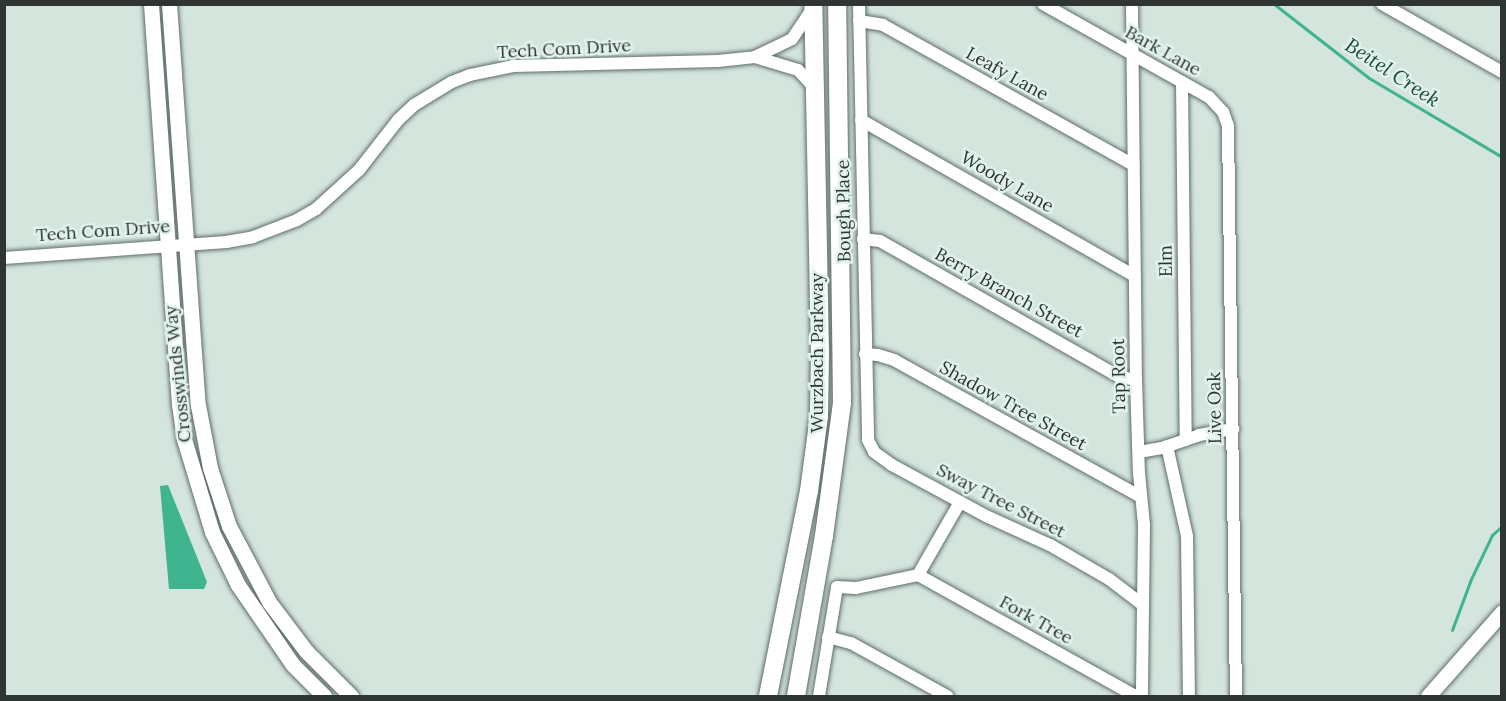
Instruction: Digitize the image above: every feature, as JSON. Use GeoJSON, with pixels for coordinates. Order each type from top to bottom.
{"type":"FeatureCollection","features":[{"type":"Feature","properties":{"kind":"highway","name":"Wurzbach Parkway"},"geometry":{"type":"LineString","coordinates":[[796,696],[824,536],[842,402],[837,4]]}},
{"type":"Feature","properties":{"kind":"highway","name":"Wurzbach Parkway"},"geometry":{"type":"LineString","coordinates":[[768,696],[809,491],[819,416],[820,354],[813,6]]}},
{"type":"Feature","properties":{"kind":"main road","name":"Crosswinds Way"},"geometry":{"type":"LineString","coordinates":[[151,4],[178,404],[184,439],[199,496],[224,559],[250,605],[293,665],[324,696]]}},
{"type":"Feature","properties":{"kind":"main road","name":"Crosswinds Way"},"geometry":{"type":"LineString","coordinates":[[169,4],[198,405],[210,468],[229,526],[265,594],[286,626],[351,696]]}},
{"type":"Feature","properties":{"kind":"main road"},"geometry":{"type":"LineString","coordinates":[[1428,696],[1502,612]]}},
{"type":"Feature","properties":{"kind":"street","name":"Bough Place"},"geometry":{"type":"LineString","coordinates":[[859,4],[866,416]]}},
{"type":"Feature","properties":{"kind":"street","name":"Bark Lane"},"geometry":{"type":"LineString","coordinates":[[1043,4],[1209,97],[1226,119]]}},
{"type":"Feature","properties":{"kind":"street","name":"Tap Root"},"geometry":{"type":"LineString","coordinates":[[1132,4],[1136,380],[1144,525],[1142,696]]}},
{"type":"Feature","properties":{"kind":"street"},"geometry":{"type":"LineString","coordinates":[[1382,4],[1502,72]]}},
{"type":"Feature","properties":{"kind":"street","name":"Tech Com Drive"},"geometry":{"type":"LineString","coordinates":[[4,258],[186,243],[226,242],[253,237],[297,220],[337,192],[358,170],[398,120],[414,105],[452,82],[470,75],[513,66],[718,61],[755,57],[792,39],[813,6]]}},
{"type":"Feature","properties":{"kind":"street","name":"Leafy Lane"},"geometry":{"type":"LineString","coordinates":[[859,21],[883,25],[1134,165]]}},
{"type":"Feature","properties":{"kind":"street","name":"Tech Com Drive"},"geometry":{"type":"LineString","coordinates":[[755,57],[798,70],[814,87]]}},
{"type":"Feature","properties":{"kind":"street","name":"Elm"},"geometry":{"type":"LineString","coordinates":[[1182,82],[1186,440]]}},
{"type":"Feature","properties":{"kind":"street","name":"Live Oak"},"geometry":{"type":"LineString","coordinates":[[1226,119],[1236,696]]}},
{"type":"Feature","properties":{"kind":"street","name":"Woody Lane"},"geometry":{"type":"LineString","coordinates":[[861,120],[1135,276]]}},
{"type":"Feature","properties":{"kind":"street","name":"Berry Branch Street"},"geometry":{"type":"LineString","coordinates":[[863,239],[880,241],[1118,376],[1136,380]]}},
{"type":"Feature","properties":{"kind":"street","name":"Shadow Tree Street"},"geometry":{"type":"LineString","coordinates":[[865,354],[894,360],[1141,497]]}},
{"type":"Feature","properties":{"kind":"street","name":"Sway Tree Street"},"geometry":{"type":"LineString","coordinates":[[866,416],[868,440],[874,452],[960,502],[1070,556],[1118,584],[1143,605]]}},
{"type":"Feature","properties":{"kind":"street"},"geometry":{"type":"LineString","coordinates":[[1139,452],[1167,446],[1199,435],[1233,429]]}},
{"type":"Feature","properties":{"kind":"street"},"geometry":{"type":"LineString","coordinates":[[1167,446],[1187,536],[1189,696]]}},
{"type":"Feature","properties":{"kind":"street"},"geometry":{"type":"LineString","coordinates":[[819,696],[837,587],[856,588],[918,575],[960,502]]}},
{"type":"Feature","properties":{"kind":"street","name":"Fork Tree"},"geometry":{"type":"LineString","coordinates":[[918,575],[1135,696]]}},
{"type":"Feature","properties":{"kind":"street"},"geometry":{"type":"LineString","coordinates":[[828,637],[851,644],[947,696]]}},
{"type":"Feature","properties":{"kind":"shaded area"},"geometry":{"type":"Polygon","coordinates":[[[168,485],[207,582],[204,589],[169,589],[160,486],[168,485]]]}},
{"type":"Feature","properties":{"kind":"waterway","name":"Beitel Creek"},"geometry":{"type":"LineString","coordinates":[[1274,4],[1369,78],[1502,157]]}},
{"type":"Feature","properties":{"kind":"waterway"},"geometry":{"type":"LineString","coordinates":[[1452,630],[1471,579],[1492,535],[1502,526]]}}]}
